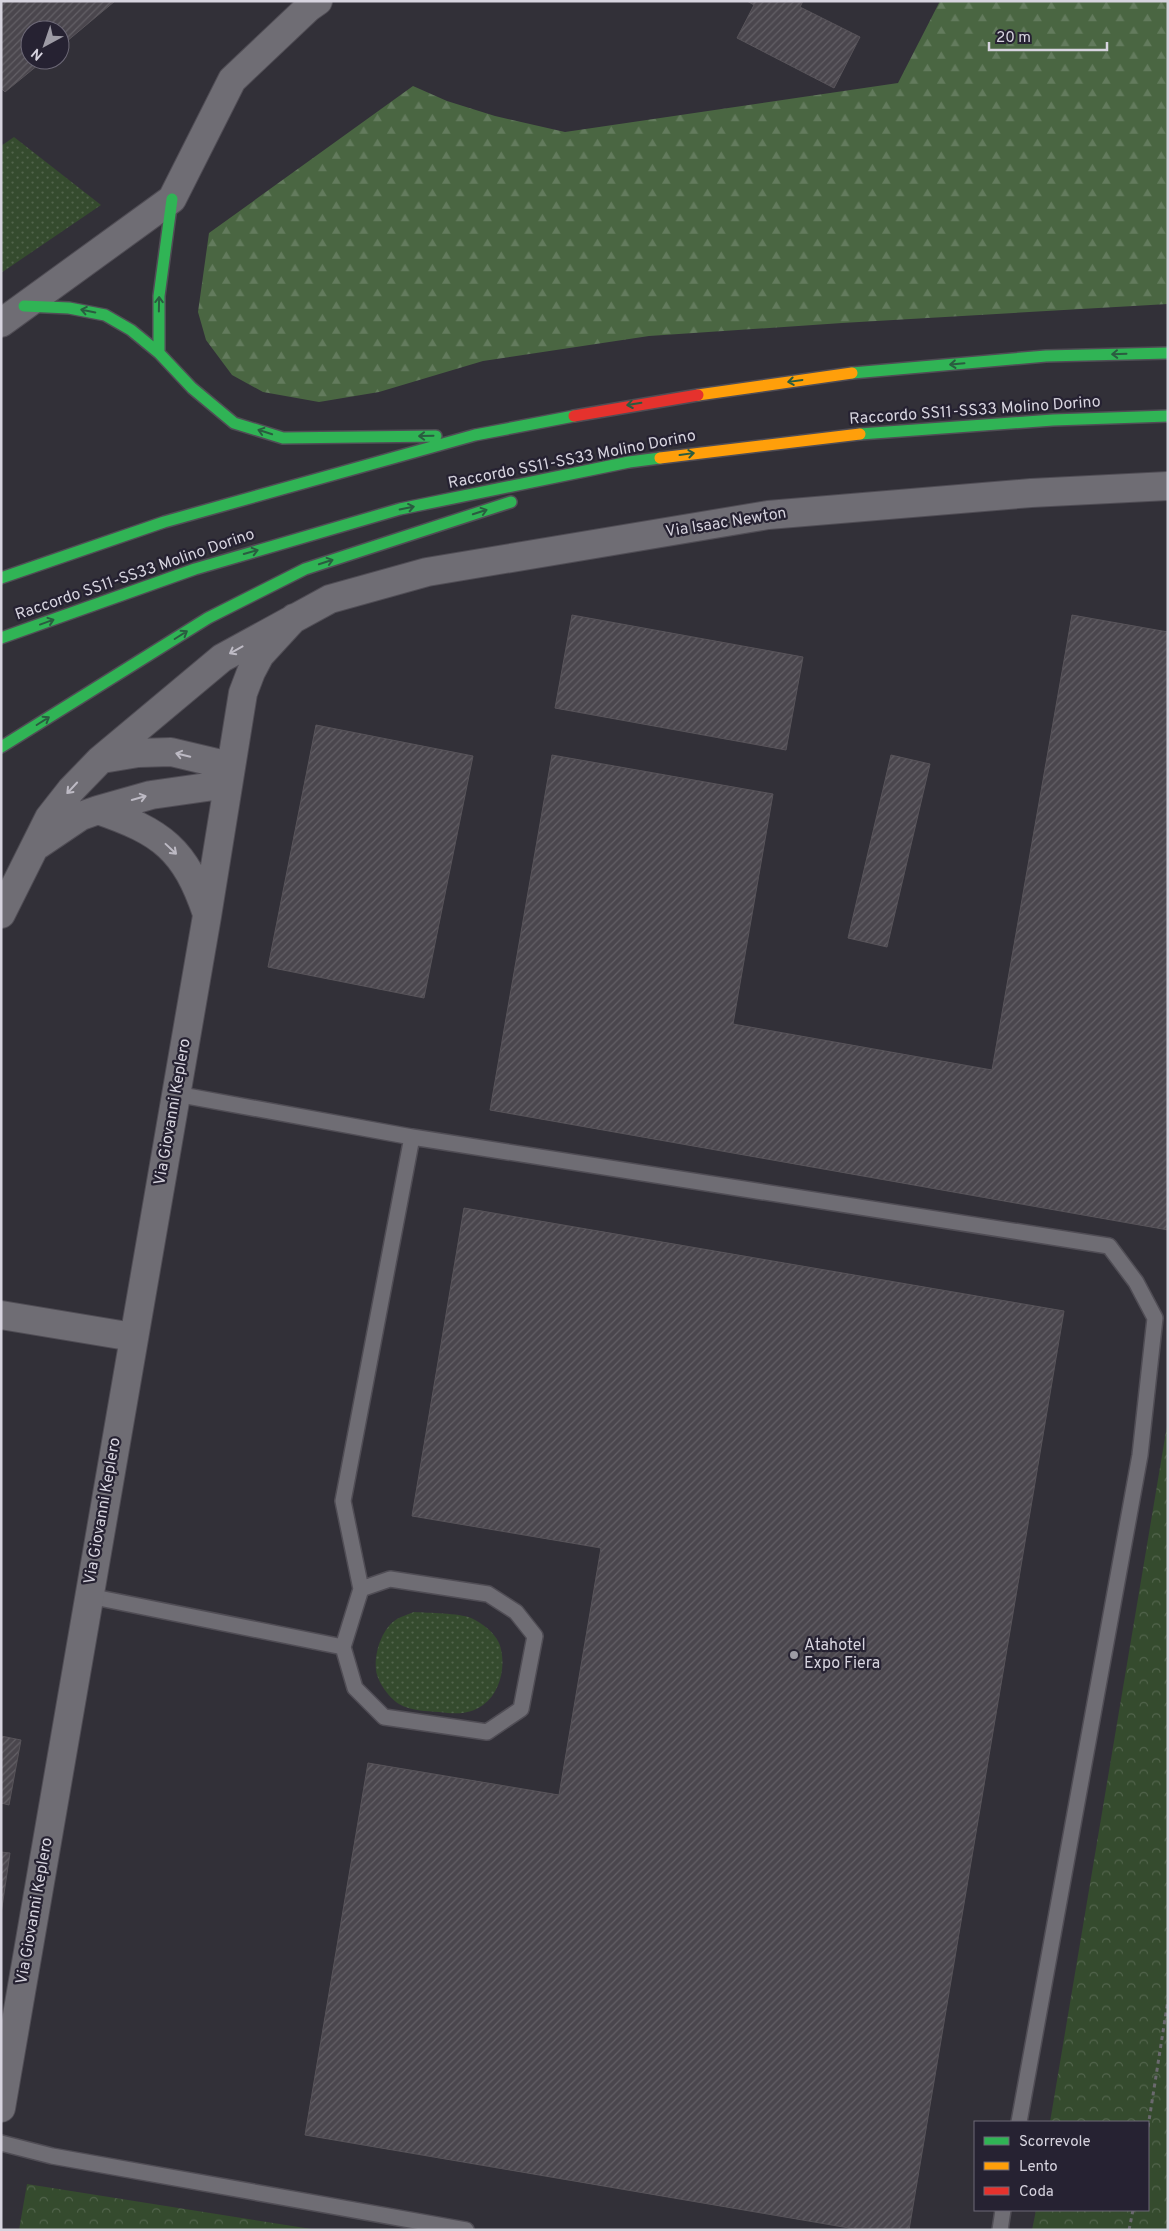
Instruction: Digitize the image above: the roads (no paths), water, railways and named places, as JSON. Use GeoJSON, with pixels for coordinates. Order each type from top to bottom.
{"type":"FeatureCollection","features":[{"type":"Feature","properties":{"kind":"highway"},"geometry":{"type":"LineString","coordinates":[[159,353],[159,296],[172,199]]}},
{"type":"Feature","properties":{"kind":"highway"},"geometry":{"type":"LineString","coordinates":[[24,306],[69,308],[106,315],[131,330],[159,353],[192,388],[234,423],[283,438],[475,435]]}},
{"type":"Feature","properties":{"kind":"highway"},"geometry":{"type":"LineString","coordinates":[[1,578],[164,522],[475,435],[628,404],[833,375],[1046,356],[1168,352]]}},
{"type":"Feature","properties":{"kind":"highway","name":"Raccordo SS11-SS33 Molino Dorino"},"geometry":{"type":"LineString","coordinates":[[1,638],[195,569],[400,509],[629,462],[738,446],[894,430],[1054,420],[1168,416]]}},
{"type":"Feature","properties":{"kind":"highway"},"geometry":{"type":"LineString","coordinates":[[536,493],[629,462]]}},
{"type":"Feature","properties":{"kind":"highway"},"geometry":{"type":"LineString","coordinates":[[1,747],[208,618],[305,569],[518,499]]}},
{"type":"Feature","properties":{"kind":"street"},"geometry":{"type":"LineString","coordinates":[[1,323],[172,199],[232,80],[308,8],[318,1]]}},
{"type":"Feature","properties":{"kind":"street","name":"Via Isaac Newton"},"geometry":{"type":"LineString","coordinates":[[1,914],[49,818],[60,802],[100,760],[222,658],[330,599],[427,572],[768,515],[1031,493],[1168,486]]}},
{"type":"Feature","properties":{"kind":"street","name":"Via Giovanni Keplero"},"geometry":{"type":"LineString","coordinates":[[1,2108],[244,692],[250,672],[260,656],[294,618]]}},
{"type":"Feature","properties":{"kind":"street"},"geometry":{"type":"LineString","coordinates":[[100,760],[138,753],[171,752],[229,775]]}},
{"type":"Feature","properties":{"kind":"street"},"geometry":{"type":"LineString","coordinates":[[33,849],[68,824],[98,810],[229,775]]}},
{"type":"Feature","properties":{"kind":"street"},"geometry":{"type":"LineString","coordinates":[[98,810],[130,820],[152,833],[173,849],[186,864],[198,887],[207,916]]}},
{"type":"Feature","properties":{"kind":"street"},"geometry":{"type":"LineString","coordinates":[[1,1315],[133,1338]]}},
{"type":"Feature","properties":{"kind":"lane"},"geometry":{"type":"LineString","coordinates":[[176,1094],[412,1137],[1108,1246],[1136,1282],[1155,1318],[1140,1455],[1019,2121]]}},
{"type":"Feature","properties":{"kind":"lane"},"geometry":{"type":"LineString","coordinates":[[361,1589],[390,1579],[488,1594],[516,1612],[535,1636],[521,1709],[486,1732],[384,1717],[355,1688],[344,1648],[361,1589],[343,1501],[412,1137]]}},
{"type":"Feature","properties":{"kind":"lane"},"geometry":{"type":"LineString","coordinates":[[89,1596],[344,1648]]}},
{"type":"Feature","properties":{"kind":"lane"},"geometry":{"type":"LineString","coordinates":[[1,2142],[52,2156],[466,2230]]}},
{"type":"Feature","properties":{"kind":"lane"},"geometry":{"type":"LineString","coordinates":[[1000,2230],[1003,2211]]}},
{"type":"Feature","properties":{"kind":"place","name":"Atahotel Expo Fiera"},"geometry":{"type":"Point","coordinates":[794,1655]}}]}
